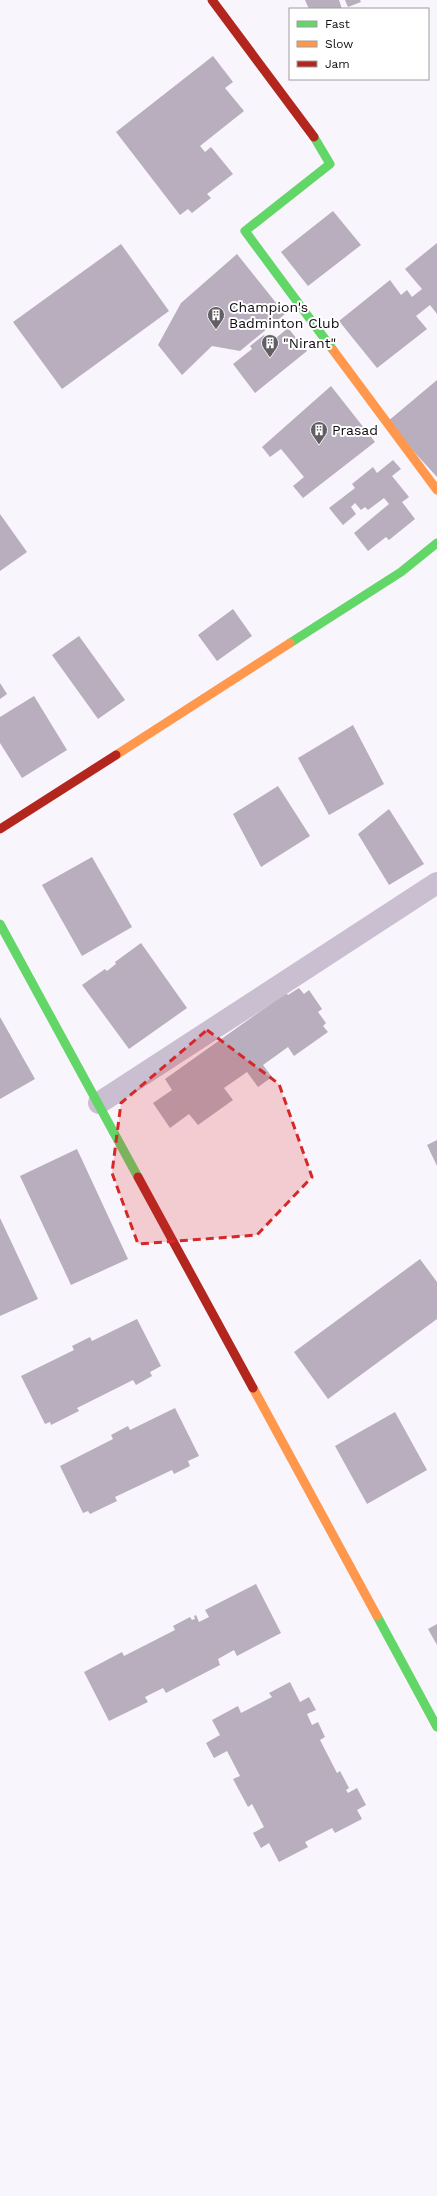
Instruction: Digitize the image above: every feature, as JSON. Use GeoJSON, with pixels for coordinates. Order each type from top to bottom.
{"type":"FeatureCollection","features":[{"type":"Feature","properties":{"kind":"street"},"geometry":{"type":"LineString","coordinates":[[212,0],[320,144],[330,164],[245,231],[437,490]]}},
{"type":"Feature","properties":{"kind":"street"},"geometry":{"type":"LineString","coordinates":[[0,829],[401,572],[437,543]]}},
{"type":"Feature","properties":{"kind":"street"},"geometry":{"type":"LineString","coordinates":[[99,1103],[437,883]]}},
{"type":"Feature","properties":{"kind":"street"},"geometry":{"type":"LineString","coordinates":[[0,924],[99,1103],[437,1727]]}},
{"type":"Feature","properties":{"kind":"highlighted area"},"geometry":{"type":"Polygon","coordinates":[[[207,1030],[279,1084],[312,1177],[257,1235],[138,1244],[112,1173],[121,1103],[207,1030]]]}},
{"type":"Feature","properties":{"kind":"building"},"geometry":{"type":"Polygon","coordinates":[[[305,0],[339,0],[342,8],[309,8],[305,0]]]}},
{"type":"Feature","properties":{"kind":"building"},"geometry":{"type":"Polygon","coordinates":[[[345,0],[360,0],[361,2],[348,7],[345,0]]]}},
{"type":"Feature","properties":{"kind":"building"},"geometry":{"type":"Polygon","coordinates":[[[213,56],[233,82],[225,88],[244,111],[200,146],[205,152],[211,147],[233,174],[207,194],[211,198],[192,213],[188,209],[180,215],[116,132],[213,56]]]}},
{"type":"Feature","properties":{"kind":"building"},"geometry":{"type":"Polygon","coordinates":[[[333,211],[361,245],[308,286],[281,252],[333,211]]]}},
{"type":"Feature","properties":{"kind":"building"},"geometry":{"type":"Polygon","coordinates":[[[437,243],[437,314],[430,305],[416,316],[427,329],[377,368],[339,321],[390,280],[401,295],[407,290],[412,297],[422,289],[405,269],[437,243]]]}},
{"type":"Feature","properties":{"kind":"building"},"geometry":{"type":"Polygon","coordinates":[[[121,244],[169,311],[62,389],[13,322],[121,244]]]}},
{"type":"Feature","properties":{"kind":"building","name":"Champion's Badminton Club"},"geometry":{"type":"Polygon","coordinates":[[[237,254],[285,314],[240,351],[212,346],[182,375],[158,345],[181,303],[237,254]]]}},
{"type":"Feature","properties":{"kind":"building","name":"\"Nirant\""},"geometry":{"type":"Polygon","coordinates":[[[288,328],[307,351],[255,393],[233,364],[252,349],[250,346],[264,335],[270,343],[288,328]]]}},
{"type":"Feature","properties":{"kind":"building"},"geometry":{"type":"Polygon","coordinates":[[[437,380],[437,477],[387,422],[437,380]]]}},
{"type":"Feature","properties":{"kind":"building","name":"Prasad"},"geometry":{"type":"Polygon","coordinates":[[[331,386],[375,442],[303,498],[293,486],[304,477],[281,449],[270,457],[262,447],[331,386]]]}},
{"type":"Feature","properties":{"kind":"building"},"geometry":{"type":"Polygon","coordinates":[[[393,460],[401,469],[392,476],[409,497],[402,502],[415,519],[389,540],[386,537],[368,551],[354,533],[389,504],[384,498],[368,510],[365,507],[361,510],[355,503],[351,507],[356,514],[343,525],[329,508],[355,488],[352,484],[373,467],[377,473],[393,460]]]}},
{"type":"Feature","properties":{"kind":"building"},"geometry":{"type":"Polygon","coordinates":[[[0,514],[27,552],[0,571],[0,514]]]}},
{"type":"Feature","properties":{"kind":"building"},"geometry":{"type":"Polygon","coordinates":[[[233,609],[252,636],[217,661],[198,635],[233,609]]]}},
{"type":"Feature","properties":{"kind":"building"},"geometry":{"type":"Polygon","coordinates":[[[79,636],[125,700],[98,719],[52,655],[79,636]]]}},
{"type":"Feature","properties":{"kind":"building"},"geometry":{"type":"Polygon","coordinates":[[[0,683],[7,694],[0,699],[0,683]]]}},
{"type":"Feature","properties":{"kind":"building"},"geometry":{"type":"Polygon","coordinates":[[[34,696],[67,750],[22,778],[0,743],[0,717],[34,696]]]}},
{"type":"Feature","properties":{"kind":"building"},"geometry":{"type":"Polygon","coordinates":[[[353,725],[384,784],[329,815],[298,758],[353,725]]]}},
{"type":"Feature","properties":{"kind":"building"},"geometry":{"type":"Polygon","coordinates":[[[278,786],[310,836],[261,867],[233,814],[278,786]]]}},
{"type":"Feature","properties":{"kind":"building"},"geometry":{"type":"Polygon","coordinates":[[[389,809],[424,864],[389,885],[358,834],[389,809]]]}},
{"type":"Feature","properties":{"kind":"building"},"geometry":{"type":"Polygon","coordinates":[[[92,857],[132,927],[82,956],[42,885],[92,857]]]}},
{"type":"Feature","properties":{"kind":"building"},"geometry":{"type":"Polygon","coordinates":[[[141,943],[187,1008],[129,1049],[82,985],[105,969],[107,971],[116,964],[115,962],[141,943]]]}},
{"type":"Feature","properties":{"kind":"building"},"geometry":{"type":"Polygon","coordinates":[[[299,988],[304,994],[309,990],[322,1009],[318,1012],[326,1023],[323,1026],[328,1032],[294,1056],[288,1047],[263,1065],[272,1077],[258,1087],[247,1072],[224,1088],[233,1100],[198,1125],[189,1114],[170,1128],[153,1103],[172,1090],[165,1079],[286,993],[288,995],[299,988]]]}},
{"type":"Feature","properties":{"kind":"building"},"geometry":{"type":"Polygon","coordinates":[[[0,1017],[35,1079],[0,1099],[0,1017]]]}},
{"type":"Feature","properties":{"kind":"building"},"geometry":{"type":"Polygon","coordinates":[[[437,1140],[437,1166],[427,1145],[437,1140]]]}},
{"type":"Feature","properties":{"kind":"building"},"geometry":{"type":"Polygon","coordinates":[[[77,1149],[128,1259],[71,1285],[20,1176],[77,1149]]]}},
{"type":"Feature","properties":{"kind":"building"},"geometry":{"type":"Polygon","coordinates":[[[0,1218],[38,1299],[0,1316],[0,1218]]]}},
{"type":"Feature","properties":{"kind":"building"},"geometry":{"type":"Polygon","coordinates":[[[420,1259],[437,1282],[437,1319],[328,1399],[294,1352],[420,1259]]]}},
{"type":"Feature","properties":{"kind":"building"},"geometry":{"type":"Polygon","coordinates":[[[137,1319],[161,1366],[150,1372],[152,1376],[136,1385],[133,1380],[77,1408],[79,1411],[51,1425],[50,1422],[45,1424],[21,1376],[74,1350],[72,1346],[90,1337],[92,1341],[137,1319]]]}},
{"type":"Feature","properties":{"kind":"building"},"geometry":{"type":"Polygon","coordinates":[[[175,1408],[199,1456],[188,1461],[190,1466],[174,1474],[172,1470],[115,1497],[117,1501],[90,1514],[88,1511],[83,1513],[60,1466],[113,1439],[111,1435],[128,1426],[130,1430],[175,1408]]]}},
{"type":"Feature","properties":{"kind":"building"},"geometry":{"type":"Polygon","coordinates":[[[395,1412],[427,1470],[367,1504],[335,1446],[395,1412]]]}},
{"type":"Feature","properties":{"kind":"building"},"geometry":{"type":"Polygon","coordinates":[[[256,1584],[281,1633],[237,1656],[234,1650],[218,1659],[220,1665],[166,1693],[163,1688],[145,1697],[148,1702],[109,1721],[84,1672],[122,1652],[124,1656],[175,1630],[173,1626],[190,1617],[192,1620],[195,1619],[194,1616],[196,1615],[199,1622],[209,1617],[205,1610],[256,1584]]]}},
{"type":"Feature","properties":{"kind":"building"},"geometry":{"type":"Polygon","coordinates":[[[437,1624],[437,1645],[428,1629],[437,1624]]]}},
{"type":"Feature","properties":{"kind":"building"},"geometry":{"type":"Polygon","coordinates":[[[290,1682],[300,1702],[309,1697],[316,1710],[307,1714],[312,1725],[318,1722],[325,1737],[320,1740],[337,1773],[340,1771],[349,1788],[346,1790],[348,1793],[357,1788],[366,1805],[357,1810],[362,1819],[335,1833],[332,1828],[305,1842],[308,1847],[279,1862],[269,1843],[261,1848],[253,1833],[264,1827],[252,1804],[248,1807],[233,1779],[240,1776],[227,1751],[214,1758],[206,1743],[220,1735],[212,1720],[238,1706],[241,1713],[272,1697],[269,1693],[290,1682]]]}},
{"type":"Feature","properties":{"kind":"traffic: fast"},"geometry":{"type":"LineString","coordinates":[[314,137],[330,164],[245,231],[333,350]]}},
{"type":"Feature","properties":{"kind":"traffic: fast"},"geometry":{"type":"LineString","coordinates":[[290,643],[401,572],[437,543]]}},
{"type":"Feature","properties":{"kind":"traffic: fast"},"geometry":{"type":"LineString","coordinates":[[0,924],[138,1177]]}},
{"type":"Feature","properties":{"kind":"traffic: fast"},"geometry":{"type":"LineString","coordinates":[[377,1616],[437,1727]]}},
{"type":"Feature","properties":{"kind":"traffic: slow"},"geometry":{"type":"LineString","coordinates":[[333,350],[437,490]]}},
{"type":"Feature","properties":{"kind":"traffic: slow"},"geometry":{"type":"LineString","coordinates":[[116,755],[290,643]]}},
{"type":"Feature","properties":{"kind":"traffic: slow"},"geometry":{"type":"LineString","coordinates":[[253,1388],[377,1616]]}},
{"type":"Feature","properties":{"kind":"traffic: jam"},"geometry":{"type":"LineString","coordinates":[[212,0],[314,137]]}},
{"type":"Feature","properties":{"kind":"traffic: jam"},"geometry":{"type":"LineString","coordinates":[[0,829],[116,755]]}},
{"type":"Feature","properties":{"kind":"traffic: jam"},"geometry":{"type":"LineString","coordinates":[[138,1177],[253,1388]]}},
{"type":"Feature","properties":{"kind":"place","name":"Champion's Badminton Club"},"geometry":{"type":"Point","coordinates":[216,330]}},
{"type":"Feature","properties":{"kind":"place","name":"\"Nirant\""},"geometry":{"type":"Point","coordinates":[270,358]}},
{"type":"Feature","properties":{"kind":"place","name":"Prasad"},"geometry":{"type":"Point","coordinates":[319,445]}}]}
